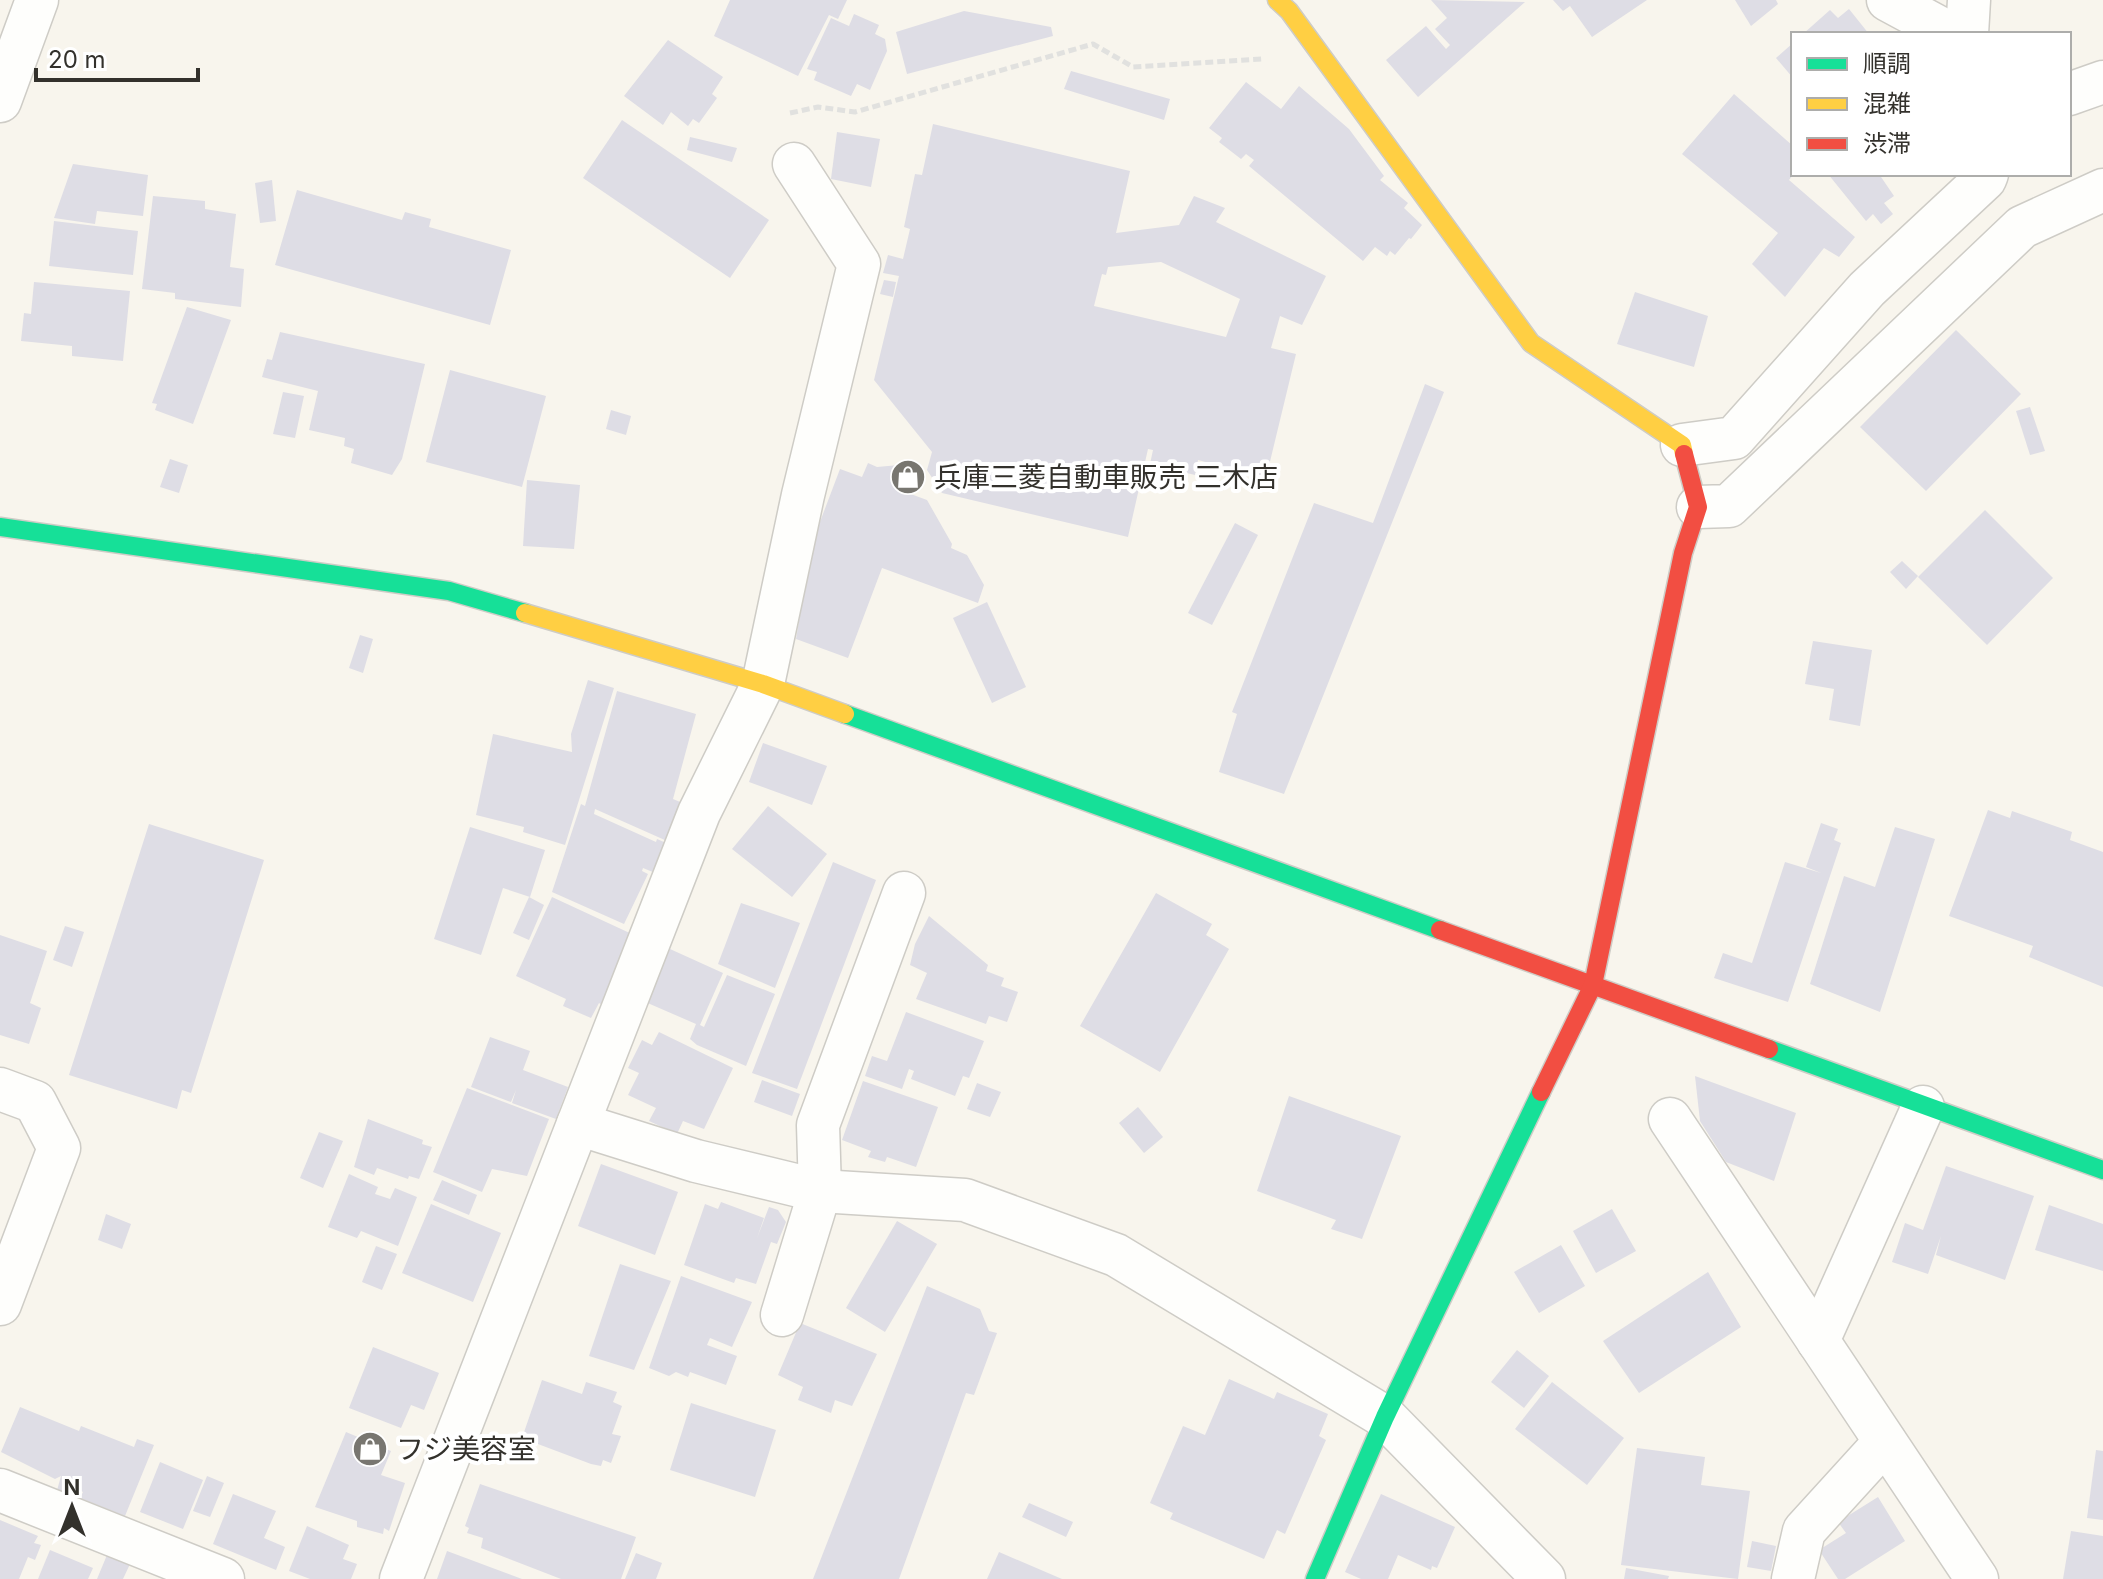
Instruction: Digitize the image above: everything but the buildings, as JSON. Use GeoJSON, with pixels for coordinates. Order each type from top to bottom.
{"type":"FeatureCollection","features":[{"type":"Feature","properties":{"kind":"street"},"geometry":{"type":"LineString","coordinates":[[0,101],[37,0]]}},
{"type":"Feature","properties":{"kind":"street"},"geometry":{"type":"LineString","coordinates":[[1277,0],[1321,55],[1531,343],[1682,445],[1698,507],[1683,553],[1593,985],[1385,1417],[1315,1579]]}},
{"type":"Feature","properties":{"kind":"street"},"geometry":{"type":"LineString","coordinates":[[1888,0],[1947,32]]}},
{"type":"Feature","properties":{"kind":"street"},"geometry":{"type":"LineString","coordinates":[[1967,32],[1969,0]]}},
{"type":"Feature","properties":{"kind":"street"},"geometry":{"type":"LineString","coordinates":[[2071,93],[2103,82]]}},
{"type":"Feature","properties":{"kind":"street"},"geometry":{"type":"LineString","coordinates":[[401,1579],[699,813],[763,684],[803,495],[859,264],[794,164]]}},
{"type":"Feature","properties":{"kind":"street"},"geometry":{"type":"LineString","coordinates":[[1682,445],[1734,438],[1867,289],[1986,176]]}},
{"type":"Feature","properties":{"kind":"street"},"geometry":{"type":"LineString","coordinates":[[1698,507],[1729,506],[2022,227],[2103,190]]}},
{"type":"Feature","properties":{"kind":"street"},"geometry":{"type":"LineString","coordinates":[[0,527],[449,591],[763,684],[2103,1170]]}},
{"type":"Feature","properties":{"kind":"street"},"geometry":{"type":"LineString","coordinates":[[782,1315],[820,1191],[818,1125],[904,893]]}},
{"type":"Feature","properties":{"kind":"street"},"geometry":{"type":"LineString","coordinates":[[0,1089],[35,1102],[59,1148],[0,1304]]}},
{"type":"Feature","properties":{"kind":"street"},"geometry":{"type":"LineString","coordinates":[[1818,1341],[1923,1107]]}},
{"type":"Feature","properties":{"kind":"street"},"geometry":{"type":"LineString","coordinates":[[1670,1119],[1977,1579]]}},
{"type":"Feature","properties":{"kind":"street"},"geometry":{"type":"LineString","coordinates":[[578,1124],[696,1161],[820,1191],[965,1200],[1116,1255],[1385,1417],[1544,1579]]}},
{"type":"Feature","properties":{"kind":"street"},"geometry":{"type":"LineString","coordinates":[[1793,1579],[1804,1531],[1885,1442]]}},
{"type":"Feature","properties":{"kind":"street"},"geometry":{"type":"LineString","coordinates":[[0,1490],[223,1579]]}},
{"type":"Feature","properties":{"kind":"path"},"geometry":{"type":"LineString","coordinates":[[794,164],[780,115],[818,107],[855,112],[1093,44],[1133,67],[1321,55]]}},
{"type":"Feature","properties":{"kind":"traffic: fast"},"geometry":{"type":"LineString","coordinates":[[0,527],[449,591],[525,613]]}},
{"type":"Feature","properties":{"kind":"traffic: fast"},"geometry":{"type":"LineString","coordinates":[[845,714],[1440,930]]}},
{"type":"Feature","properties":{"kind":"traffic: fast"},"geometry":{"type":"LineString","coordinates":[[1769,1049],[2103,1170]]}},
{"type":"Feature","properties":{"kind":"traffic: fast"},"geometry":{"type":"LineString","coordinates":[[1315,1579],[1385,1417],[1541,1092]]}},
{"type":"Feature","properties":{"kind":"traffic: slow"},"geometry":{"type":"LineString","coordinates":[[1277,0],[1289,11],[1531,343],[1682,445],[1684,454]]}},
{"type":"Feature","properties":{"kind":"traffic: slow"},"geometry":{"type":"LineString","coordinates":[[525,613],[763,684],[845,714]]}},
{"type":"Feature","properties":{"kind":"traffic: jam"},"geometry":{"type":"LineString","coordinates":[[1541,1092],[1593,985],[1683,553],[1698,507],[1684,454]]}},
{"type":"Feature","properties":{"kind":"traffic: jam"},"geometry":{"type":"LineString","coordinates":[[1440,930],[1769,1049]]}},
{"type":"Feature","properties":{"kind":"place","name":"兵庫三菱自動車販売 三木店"},"geometry":{"type":"Point","coordinates":[908,477]}},
{"type":"Feature","properties":{"kind":"place","name":"フジ美容室"},"geometry":{"type":"Point","coordinates":[370,1449]}}]}
